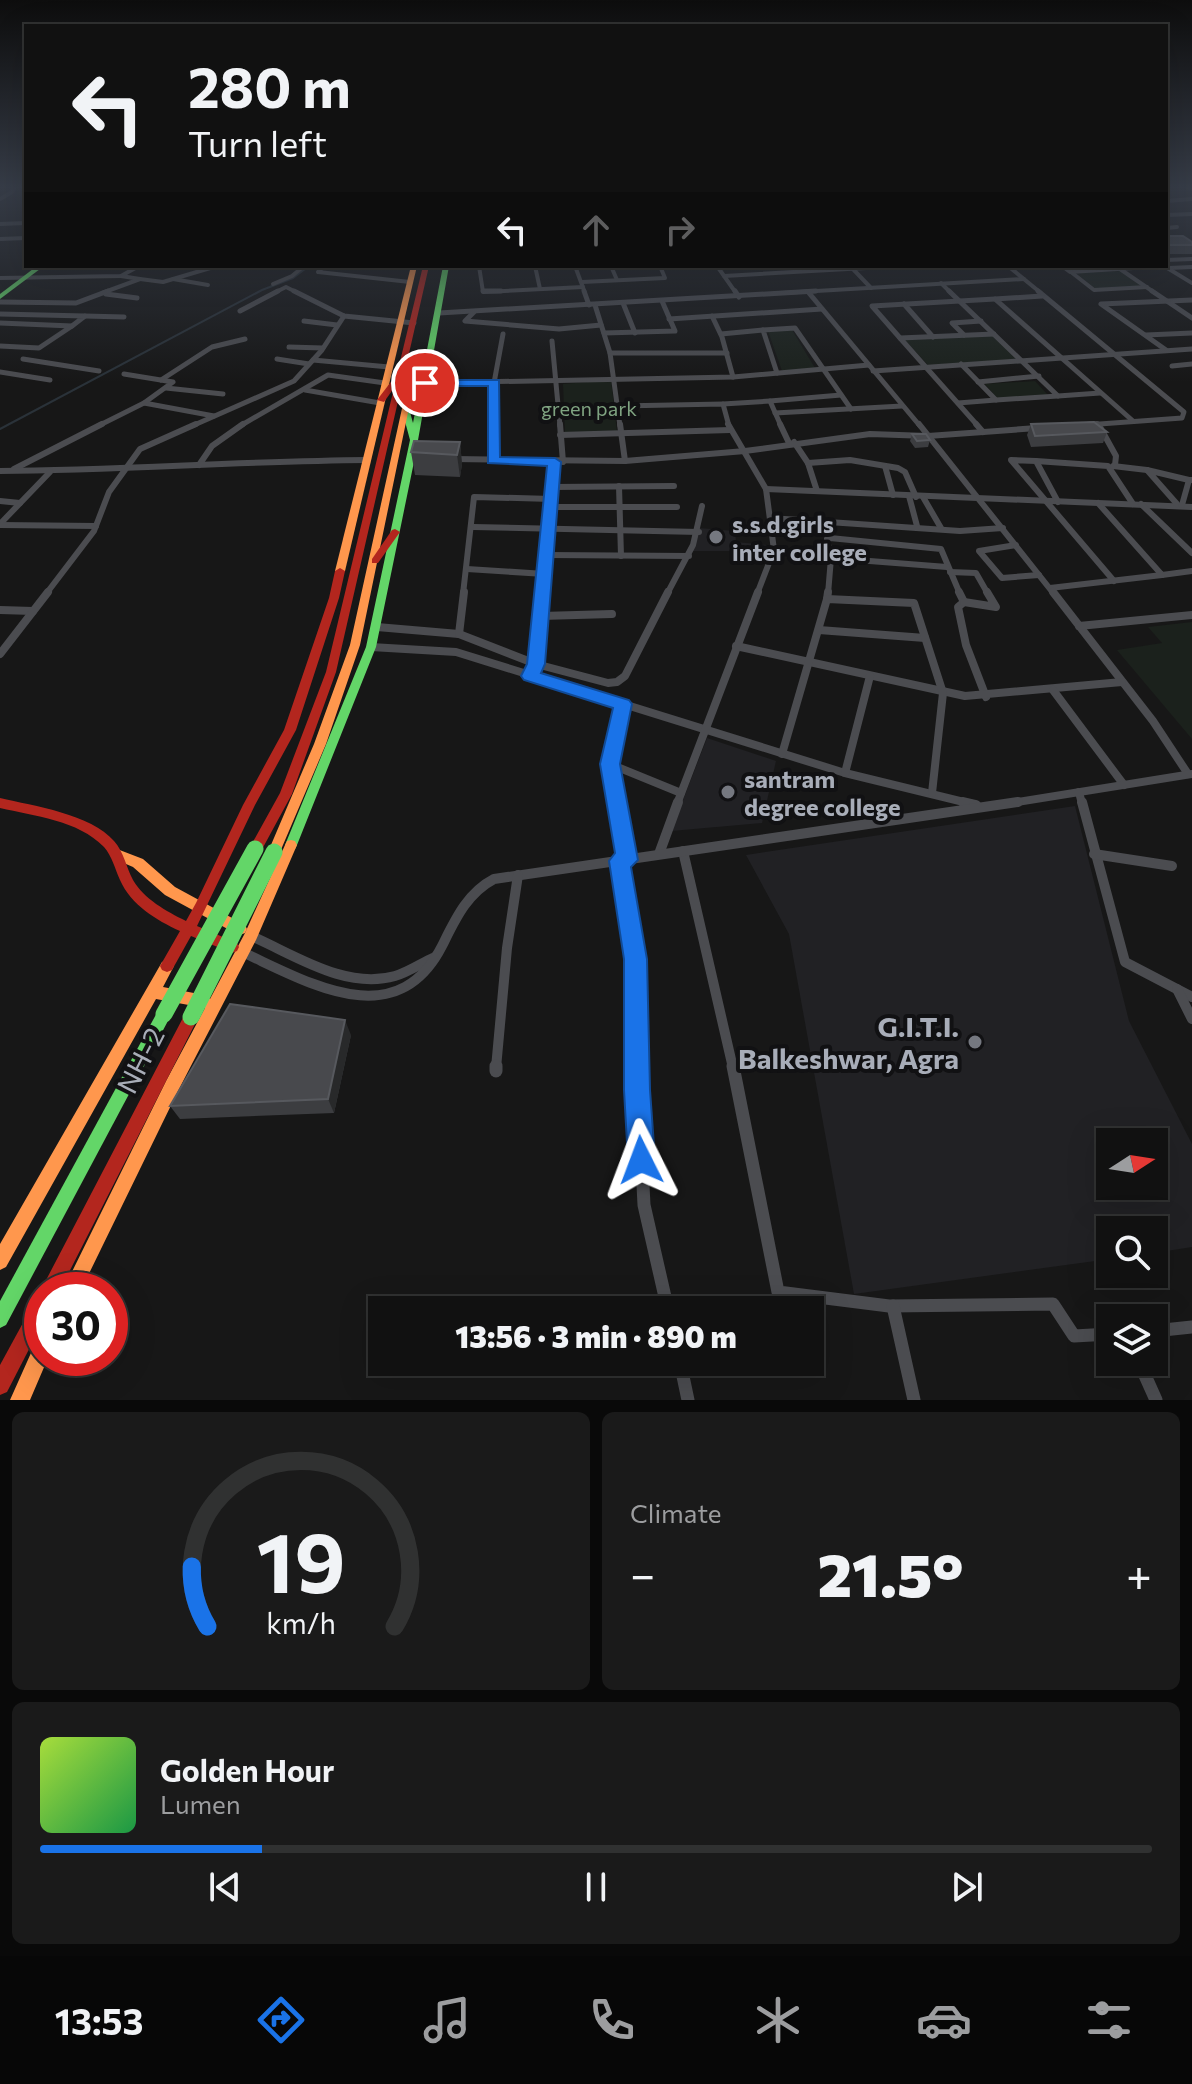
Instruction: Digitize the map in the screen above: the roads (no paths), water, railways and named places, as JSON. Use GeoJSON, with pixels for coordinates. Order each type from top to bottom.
{"type":"FeatureCollection","features":[{"type":"Feature","properties":{"kind":"main road"},"geometry":{"type":"LineString","coordinates":[[0,299],[39,268]]}},
{"type":"Feature","properties":{"kind":"main road"},"geometry":{"type":"LineString","coordinates":[[407,321],[414,268]]}},
{"type":"Feature","properties":{"kind":"main road"},"geometry":{"type":"LineString","coordinates":[[0,1319],[286,794],[331,672],[407,321],[425,268]]}},
{"type":"Feature","properties":{"kind":"main road","name":"NH-2"},"geometry":{"type":"LineString","coordinates":[[59,1272],[274,852],[320,744],[355,645],[436,268]]}},
{"type":"Feature","properties":{"kind":"main road"},"geometry":{"type":"LineString","coordinates":[[414,440],[446,268]]}},
{"type":"Feature","properties":{"kind":"main road"},"geometry":{"type":"LineString","coordinates":[[0,1261],[201,907],[249,805],[290,730],[334,598],[385,383],[396,369]]}},
{"type":"Feature","properties":{"kind":"main road"},"geometry":{"type":"LineString","coordinates":[[381,401],[396,369]]}},
{"type":"Feature","properties":{"kind":"main road"},"geometry":{"type":"LineString","coordinates":[[81,1272],[251,936],[371,647],[395,532],[418,457],[406,406]]}},
{"type":"Feature","properties":{"kind":"main road"},"geometry":{"type":"LineString","coordinates":[[371,567],[395,532]]}},
{"type":"Feature","properties":{"kind":"main road"},"geometry":{"type":"LineString","coordinates":[[0,803],[89,830],[106,841],[117,854],[132,890],[190,926],[242,952]]}},
{"type":"Feature","properties":{"kind":"main road"},"geometry":{"type":"LineString","coordinates":[[117,854],[138,863],[170,891],[251,936]]}},
{"type":"Feature","properties":{"kind":"main road"},"geometry":{"type":"LineString","coordinates":[[221,865],[278,877]]}},
{"type":"Feature","properties":{"kind":"main road"},"geometry":{"type":"LineString","coordinates":[[152,991],[214,1005]]}},
{"type":"Feature","properties":{"kind":"main road"},"geometry":{"type":"LineString","coordinates":[[0,1385],[24,1339]]}},
{"type":"Feature","properties":{"kind":"main road"},"geometry":{"type":"LineString","coordinates":[[20,1400],[31,1376]]}},
{"type":"Feature","properties":{"kind":"street"},"geometry":{"type":"LineString","coordinates":[[1168,265],[1192,259]]}},
{"type":"Feature","properties":{"kind":"street"},"geometry":{"type":"LineString","coordinates":[[1168,265],[1192,267]]}},
{"type":"Feature","properties":{"kind":"street"},"geometry":{"type":"LineString","coordinates":[[1168,266],[1192,283]]}},
{"type":"Feature","properties":{"kind":"street"},"geometry":{"type":"LineString","coordinates":[[121,276],[135,268]]}},
{"type":"Feature","properties":{"kind":"street"},"geometry":{"type":"LineString","coordinates":[[0,278],[121,276],[163,282],[210,268]]}},
{"type":"Feature","properties":{"kind":"street"},"geometry":{"type":"LineString","coordinates":[[273,284],[304,268]]}},
{"type":"Feature","properties":{"kind":"street"},"geometry":{"type":"LineString","coordinates":[[323,268],[318,272],[410,282]]}},
{"type":"Feature","properties":{"kind":"street"},"geometry":{"type":"LineString","coordinates":[[479,268],[481,291],[665,278],[661,268]]}},
{"type":"Feature","properties":{"kind":"street"},"geometry":{"type":"LineString","coordinates":[[535,268],[540,289]]}},
{"type":"Feature","properties":{"kind":"street"},"geometry":{"type":"LineString","coordinates":[[576,268],[610,353],[625,461]]}},
{"type":"Feature","properties":{"kind":"street"},"geometry":{"type":"LineString","coordinates":[[612,268],[617,280]]}},
{"type":"Feature","properties":{"kind":"street"},"geometry":{"type":"LineString","coordinates":[[718,268],[739,297]]}},
{"type":"Feature","properties":{"kind":"street"},"geometry":{"type":"LineString","coordinates":[[756,268],[761,274]]}},
{"type":"Feature","properties":{"kind":"street"},"geometry":{"type":"LineString","coordinates":[[724,276],[820,268]]}},
{"type":"Feature","properties":{"kind":"street"},"geometry":{"type":"LineString","coordinates":[[852,268],[871,288]]}},
{"type":"Feature","properties":{"kind":"street"},"geometry":{"type":"LineString","coordinates":[[1010,268],[1192,418]]}},
{"type":"Feature","properties":{"kind":"street"},"geometry":{"type":"LineString","coordinates":[[1065,268],[1094,290],[1147,287]]}},
{"type":"Feature","properties":{"kind":"street"},"geometry":{"type":"LineString","coordinates":[[1070,272],[1118,268],[1192,318]]}},
{"type":"Feature","properties":{"kind":"street"},"geometry":{"type":"LineString","coordinates":[[0,299],[73,304],[140,279]]}},
{"type":"Feature","properties":{"kind":"street"},"geometry":{"type":"LineString","coordinates":[[172,279],[208,285]]}},
{"type":"Feature","properties":{"kind":"street"},"geometry":{"type":"LineString","coordinates":[[439,313],[1024,279]]}},
{"type":"Feature","properties":{"kind":"street"},"geometry":{"type":"LineString","coordinates":[[941,283],[1058,396]]}},
{"type":"Feature","properties":{"kind":"street"},"geometry":{"type":"LineString","coordinates":[[240,311],[286,287],[344,316],[407,321]]}},
{"type":"Feature","properties":{"kind":"street"},"geometry":{"type":"LineString","coordinates":[[242,952],[351,997],[370,997],[406,986],[427,970],[464,904],[485,883],[518,875],[1190,774],[1153,721],[982,500],[809,293]]}},
{"type":"Feature","properties":{"kind":"street"},"geometry":{"type":"LineString","coordinates":[[102,294],[137,298]]}},
{"type":"Feature","properties":{"kind":"street"},"geometry":{"type":"LineString","coordinates":[[983,432],[872,306],[1042,296]]}},
{"type":"Feature","properties":{"kind":"street"},"geometry":{"type":"LineString","coordinates":[[995,299],[1133,421]]}},
{"type":"Feature","properties":{"kind":"street"},"geometry":{"type":"LineString","coordinates":[[1166,350],[1101,304],[1192,300]]}},
{"type":"Feature","properties":{"kind":"street"},"geometry":{"type":"LineString","coordinates":[[604,333],[675,331],[662,301]]}},
{"type":"Feature","properties":{"kind":"street"},"geometry":{"type":"LineString","coordinates":[[623,303],[635,333]]}},
{"type":"Feature","properties":{"kind":"street"},"geometry":{"type":"LineString","coordinates":[[904,304],[933,337]]}},
{"type":"Feature","properties":{"kind":"street"},"geometry":{"type":"LineString","coordinates":[[669,319],[822,309]]}},
{"type":"Feature","properties":{"kind":"street"},"geometry":{"type":"LineString","coordinates":[[475,311],[465,321],[547,328],[601,325]]}},
{"type":"Feature","properties":{"kind":"street"},"geometry":{"type":"LineString","coordinates":[[0,314],[124,317]]}},
{"type":"Feature","properties":{"kind":"street"},"geometry":{"type":"LineString","coordinates":[[1,372],[85,316]]}},
{"type":"Feature","properties":{"kind":"street"},"geometry":{"type":"LineString","coordinates":[[0,654],[96,526],[109,492],[145,446],[286,386],[323,348],[344,316]]}},
{"type":"Feature","properties":{"kind":"street"},"geometry":{"type":"LineString","coordinates":[[712,316],[721,334],[733,377]]}},
{"type":"Feature","properties":{"kind":"street"},"geometry":{"type":"LineString","coordinates":[[304,321],[337,325]]}},
{"type":"Feature","properties":{"kind":"street"},"geometry":{"type":"LineString","coordinates":[[964,335],[952,323],[981,321]]}},
{"type":"Feature","properties":{"kind":"street"},"geometry":{"type":"LineString","coordinates":[[0,323],[72,326]]}},
{"type":"Feature","properties":{"kind":"street"},"geometry":{"type":"LineString","coordinates":[[721,334],[796,329],[851,409]]}},
{"type":"Feature","properties":{"kind":"street"},"geometry":{"type":"LineString","coordinates":[[763,330],[777,373]]}},
{"type":"Feature","properties":{"kind":"street"},"geometry":{"type":"LineString","coordinates":[[1146,335],[1192,333]]}},
{"type":"Feature","properties":{"kind":"street"},"geometry":{"type":"LineString","coordinates":[[493,461],[494,383],[503,334]]}},
{"type":"Feature","properties":{"kind":"street"},"geometry":{"type":"LineString","coordinates":[[900,338],[994,334]]}},
{"type":"Feature","properties":{"kind":"street"},"geometry":{"type":"LineString","coordinates":[[161,380],[212,347],[245,339]]}},
{"type":"Feature","properties":{"kind":"street"},"geometry":{"type":"LineString","coordinates":[[530,676],[536,664],[553,487],[559,462],[560,435],[552,341]]}},
{"type":"Feature","properties":{"kind":"street"},"geometry":{"type":"LineString","coordinates":[[0,346],[39,348]]}},
{"type":"Feature","properties":{"kind":"street"},"geometry":{"type":"LineString","coordinates":[[289,347],[323,348]]}},
{"type":"Feature","properties":{"kind":"street"},"geometry":{"type":"LineString","coordinates":[[425,383],[556,383],[614,377],[733,377],[821,369],[926,367],[1192,349]]}},
{"type":"Feature","properties":{"kind":"street"},"geometry":{"type":"LineString","coordinates":[[610,353],[727,353]]}},
{"type":"Feature","properties":{"kind":"street"},"geometry":{"type":"LineString","coordinates":[[23,359],[99,371]]}},
{"type":"Feature","properties":{"kind":"street"},"geometry":{"type":"LineString","coordinates":[[277,359],[396,369]]}},
{"type":"Feature","properties":{"kind":"street"},"geometry":{"type":"LineString","coordinates":[[961,364],[996,400]]}},
{"type":"Feature","properties":{"kind":"street"},"geometry":{"type":"LineString","coordinates":[[1172,366],[1192,364]]}},
{"type":"Feature","properties":{"kind":"street"},"geometry":{"type":"LineString","coordinates":[[1,372],[50,380]]}},
{"type":"Feature","properties":{"kind":"street"},"geometry":{"type":"LineString","coordinates":[[12,470],[144,403],[173,382],[124,374]]}},
{"type":"Feature","properties":{"kind":"street"},"geometry":{"type":"LineString","coordinates":[[199,465],[215,444],[243,424],[329,375],[385,383]]}},
{"type":"Feature","properties":{"kind":"street"},"geometry":{"type":"LineString","coordinates":[[978,382],[1039,376]]}},
{"type":"Feature","properties":{"kind":"street"},"geometry":{"type":"LineString","coordinates":[[166,388],[223,394]]}},
{"type":"Feature","properties":{"kind":"street"},"geometry":{"type":"LineString","coordinates":[[305,390],[381,401]]}},
{"type":"Feature","properties":{"kind":"street"},"geometry":{"type":"LineString","coordinates":[[958,403],[1100,393]]}},
{"type":"Feature","properties":{"kind":"street"},"geometry":{"type":"LineString","coordinates":[[619,406],[723,404],[841,395]]}},
{"type":"Feature","properties":{"kind":"street"},"geometry":{"type":"LineString","coordinates":[[770,401],[791,442],[808,463],[817,491]]}},
{"type":"Feature","properties":{"kind":"street"},"geometry":{"type":"LineString","coordinates":[[144,403],[215,417]]}},
{"type":"Feature","properties":{"kind":"street"},"geometry":{"type":"LineString","coordinates":[[659,854],[774,550],[766,489],[730,430],[723,404]]}},
{"type":"Feature","properties":{"kind":"street"},"geometry":{"type":"LineString","coordinates":[[775,413],[902,406]]}},
{"type":"Feature","properties":{"kind":"street"},"geometry":{"type":"LineString","coordinates":[[1084,425],[1182,418],[1184,412]]}},
{"type":"Feature","properties":{"kind":"street"},"geometry":{"type":"LineString","coordinates":[[1099,424],[1116,456],[1111,466]]}},
{"type":"Feature","properties":{"kind":"street"},"geometry":{"type":"LineString","coordinates":[[438,458],[625,461],[745,451],[791,442],[870,434],[928,436],[1041,428]]}},
{"type":"Feature","properties":{"kind":"street"},"geometry":{"type":"LineString","coordinates":[[560,435],[730,430]]}},
{"type":"Feature","properties":{"kind":"street"},"geometry":{"type":"LineString","coordinates":[[0,471],[124,470],[367,460]]}},
{"type":"Feature","properties":{"kind":"street"},"geometry":{"type":"LineString","coordinates":[[808,463],[845,460],[905,472],[916,497],[941,528]]}},
{"type":"Feature","properties":{"kind":"street"},"geometry":{"type":"LineString","coordinates":[[1114,581],[1011,460],[1111,466],[1191,480],[1180,504]]}},
{"type":"Feature","properties":{"kind":"street"},"geometry":{"type":"LineString","coordinates":[[1036,461],[1058,502]]}},
{"type":"Feature","properties":{"kind":"street"},"geometry":{"type":"LineString","coordinates":[[885,466],[893,495]]}},
{"type":"Feature","properties":{"kind":"street"},"geometry":{"type":"LineString","coordinates":[[1111,466],[1137,504],[1192,553]]}},
{"type":"Feature","properties":{"kind":"street"},"geometry":{"type":"LineString","coordinates":[[1147,470],[1180,504]]}},
{"type":"Feature","properties":{"kind":"street"},"geometry":{"type":"LineString","coordinates":[[0,524],[50,472]]}},
{"type":"Feature","properties":{"kind":"street"},"geometry":{"type":"LineString","coordinates":[[619,486],[621,556]]}},
{"type":"Feature","properties":{"kind":"street"},"geometry":{"type":"LineString","coordinates":[[553,487],[674,486]]}},
{"type":"Feature","properties":{"kind":"street"},"geometry":{"type":"LineString","coordinates":[[766,489],[982,500],[1180,504],[1192,507]]}},
{"type":"Feature","properties":{"kind":"street"},"geometry":{"type":"LineString","coordinates":[[459,634],[476,496],[620,507],[677,507]]}},
{"type":"Feature","properties":{"kind":"street"},"geometry":{"type":"LineString","coordinates":[[916,497],[917,526]]}},
{"type":"Feature","properties":{"kind":"street"},"geometry":{"type":"LineString","coordinates":[[0,501],[20,503]]}},
{"type":"Feature","properties":{"kind":"street"},"geometry":{"type":"LineString","coordinates":[[1098,503],[1162,575]]}},
{"type":"Feature","properties":{"kind":"street"},"geometry":{"type":"LineString","coordinates":[[377,627],[459,634],[536,664],[608,683],[621,680],[689,556],[699,532],[702,506]]}},
{"type":"Feature","properties":{"kind":"street"},"geometry":{"type":"LineString","coordinates":[[770,518],[960,531],[1003,528]]}},
{"type":"Feature","properties":{"kind":"street"},"geometry":{"type":"LineString","coordinates":[[0,524],[96,526]]}},
{"type":"Feature","properties":{"kind":"street"},"geometry":{"type":"LineString","coordinates":[[473,527],[699,532]]}},
{"type":"Feature","properties":{"kind":"street"},"geometry":{"type":"LineString","coordinates":[[782,754],[827,599],[831,558],[827,539],[941,549],[964,602]]}},
{"type":"Feature","properties":{"kind":"street"},"geometry":{"type":"LineString","coordinates":[[1016,545],[979,551],[1000,577],[1039,575]]}},
{"type":"Feature","properties":{"kind":"street"},"geometry":{"type":"LineString","coordinates":[[547,555],[689,556]]}},
{"type":"Feature","properties":{"kind":"street"},"geometry":{"type":"LineString","coordinates":[[831,558],[976,573],[996,607],[964,602],[958,607],[966,645],[986,697]]}},
{"type":"Feature","properties":{"kind":"street"},"geometry":{"type":"LineString","coordinates":[[467,569],[545,574]]}},
{"type":"Feature","properties":{"kind":"street"},"geometry":{"type":"LineString","coordinates":[[1050,588],[1192,571]]}},
{"type":"Feature","properties":{"kind":"street"},"geometry":{"type":"LineString","coordinates":[[827,599],[914,603],[943,693],[932,793]]}},
{"type":"Feature","properties":{"kind":"street"},"geometry":{"type":"LineString","coordinates":[[0,610],[33,611]]}},
{"type":"Feature","properties":{"kind":"street"},"geometry":{"type":"LineString","coordinates":[[541,616],[612,614]]}},
{"type":"Feature","properties":{"kind":"street"},"geometry":{"type":"LineString","coordinates":[[1079,626],[1192,615]]}},
{"type":"Feature","properties":{"kind":"street"},"geometry":{"type":"LineString","coordinates":[[819,630],[925,638]]}},
{"type":"Feature","properties":{"kind":"street"},"geometry":{"type":"LineString","coordinates":[[736,646],[943,693],[986,697],[1122,682]]}},
{"type":"Feature","properties":{"kind":"street"},"geometry":{"type":"LineString","coordinates":[[371,647],[456,652],[845,773],[980,807]]}},
{"type":"Feature","properties":{"kind":"street"},"geometry":{"type":"LineString","coordinates":[[845,773],[870,676]]}},
{"type":"Feature","properties":{"kind":"street"},"geometry":{"type":"LineString","coordinates":[[1053,690],[1124,785]]}},
{"type":"Feature","properties":{"kind":"street"},"geometry":{"type":"LineString","coordinates":[[622,704],[610,764],[636,959],[637,1090],[644,1205],[665,1296]]}},
{"type":"Feature","properties":{"kind":"street"},"geometry":{"type":"LineString","coordinates":[[610,764],[681,793]]}},
{"type":"Feature","properties":{"kind":"street"},"geometry":{"type":"LineString","coordinates":[[1079,792],[1125,962],[1192,997]]}},
{"type":"Feature","properties":{"kind":"street"},"geometry":{"type":"LineString","coordinates":[[683,851],[740,1099],[775,1287],[783,1295],[893,1306],[1053,1304],[1074,1336],[1096,1335]]}},
{"type":"Feature","properties":{"kind":"street"},"geometry":{"type":"LineString","coordinates":[[1094,854],[1172,866]]}},
{"type":"Feature","properties":{"kind":"street"},"geometry":{"type":"LineString","coordinates":[[496,1071],[507,948],[518,875]]}},
{"type":"Feature","properties":{"kind":"street"},"geometry":{"type":"LineString","coordinates":[[251,936],[351,980],[374,982],[398,976],[435,957]]}},
{"type":"Feature","properties":{"kind":"street"},"geometry":{"type":"LineString","coordinates":[[1177,989],[1192,1019]]}},
{"type":"Feature","properties":{"kind":"street"},"geometry":{"type":"LineString","coordinates":[[893,1306],[914,1400]]}},
{"type":"Feature","properties":{"kind":"street"},"geometry":{"type":"LineString","coordinates":[[1168,1330],[1192,1327]]}},
{"type":"Feature","properties":{"kind":"street"},"geometry":{"type":"LineString","coordinates":[[683,1376],[688,1400]]}},
{"type":"Feature","properties":{"kind":"street"},"geometry":{"type":"LineString","coordinates":[[1145,1376],[1156,1400]]}},
{"type":"Feature","properties":{"kind":"waterway"},"geometry":{"type":"LineString","coordinates":[[0,429],[262,290],[293,278],[306,268]]}},
{"type":"Feature","properties":{"kind":"place","name":"s.s.d.girls inter college"},"geometry":{"type":"Point","coordinates":[716,537]}},
{"type":"Feature","properties":{"kind":"place","name":"santram degree college"},"geometry":{"type":"Point","coordinates":[728,792]}},
{"type":"Feature","properties":{"kind":"place","name":"G.I.T.I. Balkeshwar, Agra"},"geometry":{"type":"Point","coordinates":[975,1042]}},
{"type":"Feature","properties":{"kind":"park label","name":"green park"},"geometry":{"type":"Point","coordinates":[589,408]}}]}
